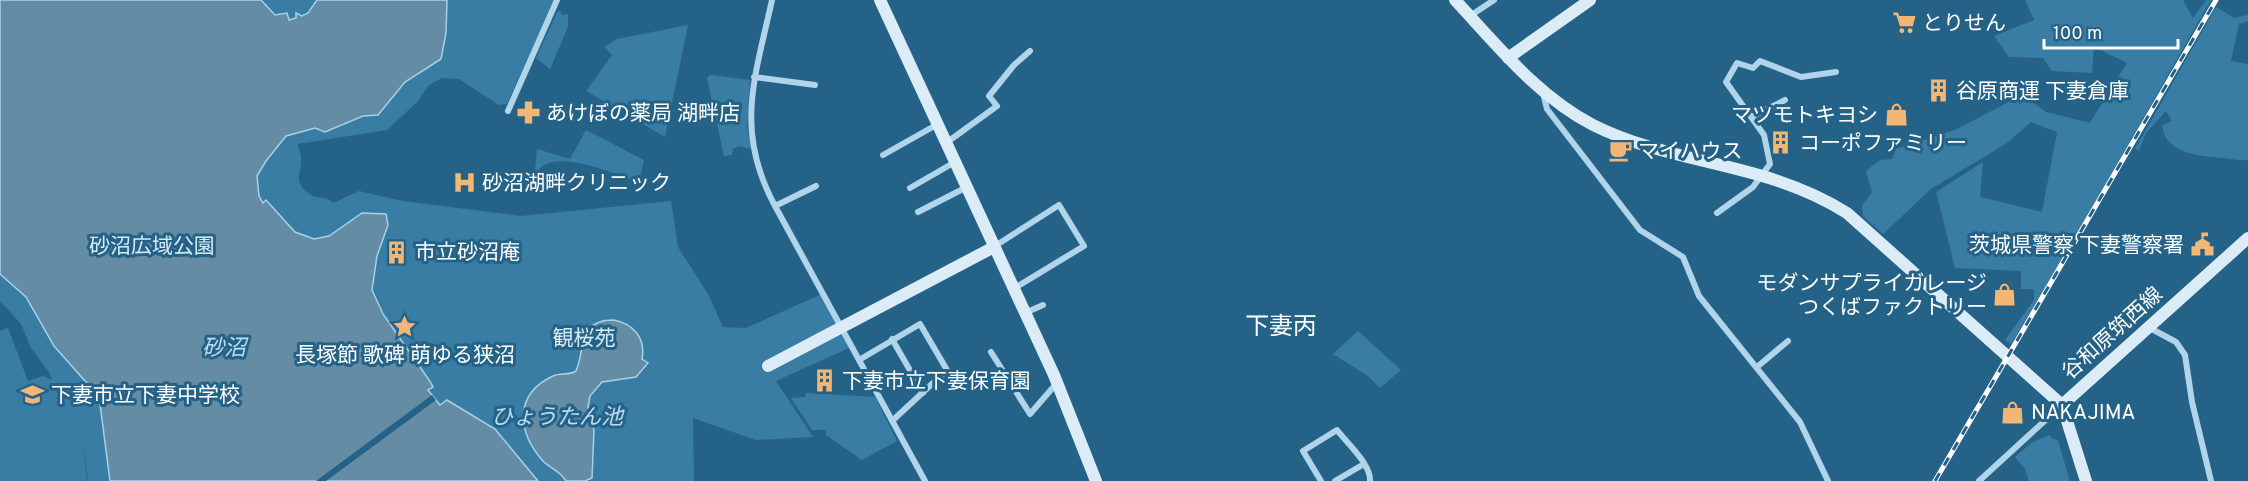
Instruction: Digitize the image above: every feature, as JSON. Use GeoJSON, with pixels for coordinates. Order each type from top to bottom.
{"type":"FeatureCollection","features":[{"type":"Feature","properties":{"kind":"street"},"geometry":{"type":"LineString","coordinates":[[508,111],[557,0]]}},
{"type":"Feature","properties":{"kind":"street"},"geometry":{"type":"LineString","coordinates":[[772,0],[754,77],[751,105],[754,158],[775,206],[925,481]]}},
{"type":"Feature","properties":{"kind":"street"},"geometry":{"type":"LineString","coordinates":[[880,0],[1058,382],[1096,481]]}},
{"type":"Feature","properties":{"kind":"street"},"geometry":{"type":"LineString","coordinates":[[1455,0],[1543,93],[1594,125],[1627,139],[1764,175],[1813,194],[1847,213],[2062,405],[1979,481]]}},
{"type":"Feature","properties":{"kind":"street"},"geometry":{"type":"LineString","coordinates":[[1470,16],[1494,0]]}},
{"type":"Feature","properties":{"kind":"street"},"geometry":{"type":"LineString","coordinates":[[1508,57],[1590,0]]}},
{"type":"Feature","properties":{"kind":"street"},"geometry":{"type":"LineString","coordinates":[[946,143],[997,106],[989,96],[1030,51]]}},
{"type":"Feature","properties":{"kind":"street"},"geometry":{"type":"LineString","coordinates":[[1717,213],[1753,187],[1770,164],[1764,135],[1726,82],[1737,63],[1753,68],[1760,61],[1801,77],[1836,72]]}},
{"type":"Feature","properties":{"kind":"street"},"geometry":{"type":"LineString","coordinates":[[754,77],[815,85]]}},
{"type":"Feature","properties":{"kind":"street"},"geometry":{"type":"LineString","coordinates":[[1543,93],[1547,110],[1640,230],[1683,257],[1699,296],[1800,422],[1828,481]]}},
{"type":"Feature","properties":{"kind":"street"},"geometry":{"type":"LineString","coordinates":[[1751,117],[1785,100]]}},
{"type":"Feature","properties":{"kind":"street"},"geometry":{"type":"LineString","coordinates":[[884,155],[938,124]]}},
{"type":"Feature","properties":{"kind":"street"},"geometry":{"type":"LineString","coordinates":[[910,188],[956,162]]}},
{"type":"Feature","properties":{"kind":"street"},"geometry":{"type":"LineString","coordinates":[[775,206],[816,186]]}},
{"type":"Feature","properties":{"kind":"street"},"geometry":{"type":"LineString","coordinates":[[918,212],[967,187]]}},
{"type":"Feature","properties":{"kind":"street"},"geometry":{"type":"LineString","coordinates":[[768,366],[994,247],[1059,205],[1084,246],[1013,289]]}},
{"type":"Feature","properties":{"kind":"street","name":"谷和原筑西線"},"geometry":{"type":"LineString","coordinates":[[2086,481],[2062,405],[2248,238]]}},
{"type":"Feature","properties":{"kind":"street"},"geometry":{"type":"LineString","coordinates":[[1025,313],[1043,305]]}},
{"type":"Feature","properties":{"kind":"street"},"geometry":{"type":"LineString","coordinates":[[859,360],[920,324],[947,370],[892,421]]}},
{"type":"Feature","properties":{"kind":"street"},"geometry":{"type":"LineString","coordinates":[[2148,326],[2176,342],[2186,356],[2192,402],[2211,481]]}},
{"type":"Feature","properties":{"kind":"street"},"geometry":{"type":"LineString","coordinates":[[892,339],[923,393]]}},
{"type":"Feature","properties":{"kind":"street"},"geometry":{"type":"LineString","coordinates":[[1757,367],[1788,341]]}},
{"type":"Feature","properties":{"kind":"street"},"geometry":{"type":"LineString","coordinates":[[991,352],[1030,414],[1058,382]]}},
{"type":"Feature","properties":{"kind":"street"},"geometry":{"type":"LineString","coordinates":[[1321,481],[1303,452],[1336,430],[1364,464],[1371,477],[1370,481]]}},
{"type":"Feature","properties":{"kind":"street"},"geometry":{"type":"LineString","coordinates":[[1335,481],[1364,464]]}},
{"type":"Feature","properties":{"kind":"green space","name":"砂沼広域公園"},"geometry":{"type":"Polygon","coordinates":[[[0,0],[554,0],[507,104],[499,105],[459,79],[442,78],[429,85],[418,101],[387,130],[298,144],[301,156],[299,182],[301,186],[311,195],[328,199],[333,203],[359,191],[403,201],[521,216],[671,201],[678,247],[708,294],[723,327],[746,328],[822,294],[851,347],[776,381],[813,437],[756,440],[693,418],[694,481],[88,481],[81,431],[87,481],[0,481],[0,331],[8,328],[28,381],[43,376],[52,380],[31,348],[21,324],[0,301],[0,0]]]}},
{"type":"Feature","properties":{"kind":"green space"},"geometry":{"type":"Polygon","coordinates":[[[2025,0],[2183,0],[2193,18],[2206,0],[2211,0],[2050,281],[2011,344],[2005,340],[2034,300],[2034,289],[2021,289],[2021,271],[1955,268],[1936,192],[1983,162],[1980,197],[2042,212],[2057,132],[2031,122],[2007,143],[1931,189],[1883,234],[1863,216],[1862,206],[1872,192],[1866,171],[1880,160],[1892,159],[1896,149],[1955,130],[2022,95],[2046,112],[2090,123],[2127,63],[2094,47],[2092,73],[2052,71],[2043,58],[2009,57],[1994,36],[2034,20],[2025,0]]]}},
{"type":"Feature","properties":{"kind":"green space"},"geometry":{"type":"Polygon","coordinates":[[[2216,7],[2234,18],[2248,15],[2248,21],[2239,24],[2231,61],[2248,64],[2248,160],[2195,155],[2177,148],[2170,143],[2162,125],[2172,121],[2166,111],[2146,133],[2139,151],[2135,149],[2216,7]]]}},
{"type":"Feature","properties":{"kind":"green space"},"geometry":{"type":"Polygon","coordinates":[[[560,11],[562,15],[568,14],[568,27],[550,69],[536,58],[557,12],[560,11]]]}},
{"type":"Feature","properties":{"kind":"green space"},"geometry":{"type":"Polygon","coordinates":[[[688,25],[665,137],[586,91],[612,55],[604,47],[617,39],[688,25]]]}},
{"type":"Feature","properties":{"kind":"green space"},"geometry":{"type":"Polygon","coordinates":[[[710,75],[750,80],[747,126],[751,149],[739,146],[733,149],[732,155],[724,156],[707,78],[710,75]]]}},
{"type":"Feature","properties":{"kind":"green space"},"geometry":{"type":"Polygon","coordinates":[[[586,130],[644,160],[639,182],[601,169],[570,162],[557,162],[545,165],[537,172],[535,170],[537,149],[570,159],[586,130]]]}},
{"type":"Feature","properties":{"kind":"green space"},"geometry":{"type":"Polygon","coordinates":[[[1358,331],[1401,370],[1380,388],[1368,376],[1333,354],[1358,331]]]}},
{"type":"Feature","properties":{"kind":"green space"},"geometry":{"type":"Polygon","coordinates":[[[806,393],[875,397],[897,441],[862,460],[826,435],[826,430],[812,430],[791,398],[805,397],[806,393]]]}},
{"type":"Feature","properties":{"kind":"green space"},"geometry":{"type":"Polygon","coordinates":[[[2050,435],[2052,439],[2058,440],[2070,481],[2029,481],[2025,469],[2015,457],[2033,442],[2050,435]]]}},
{"type":"Feature","properties":{"kind":"water","name":"砂沼"},"geometry":{"type":"Polygon","coordinates":[[[0,0],[261,0],[275,15],[287,13],[289,20],[296,18],[296,13],[302,16],[308,13],[317,0],[447,0],[446,33],[441,59],[405,82],[378,115],[363,116],[325,132],[315,128],[286,136],[257,176],[259,196],[263,203],[266,200],[295,232],[314,239],[329,236],[362,213],[386,214],[388,225],[377,256],[372,290],[383,314],[429,380],[433,387],[428,390],[440,405],[447,400],[495,429],[538,481],[110,481],[100,404],[93,390],[54,346],[26,297],[0,274],[0,0]]]}},
{"type":"Feature","properties":{"kind":"water","name":"ひょうたん池"},"geometry":{"type":"Polygon","coordinates":[[[614,320],[627,325],[637,334],[642,345],[642,359],[648,363],[636,377],[602,382],[590,396],[588,407],[594,430],[592,478],[585,481],[566,481],[561,474],[542,460],[534,449],[524,425],[523,414],[526,403],[531,393],[540,384],[556,375],[576,371],[584,337],[588,330],[602,321],[614,320]]]}},
{"type":"Feature","properties":{"kind":"pier"},"geometry":{"type":"Polygon","coordinates":[[[432,395],[436,400],[326,481],[316,481],[432,395]]]}},
{"type":"Feature","properties":{"kind":"railway"},"geometry":{"type":"LineString","coordinates":[[1935,481],[2216,0]]}},
{"type":"Feature","properties":{"kind":"place","name":"とりせん"},"geometry":{"type":"Point","coordinates":[1904,23]}},
{"type":"Feature","properties":{"kind":"place","name":"谷原商運 下妻倉庫"},"geometry":{"type":"Point","coordinates":[1938,91]}},
{"type":"Feature","properties":{"kind":"place","name":"あけぼの薬局 湖畔店"},"geometry":{"type":"Point","coordinates":[528,113]}},
{"type":"Feature","properties":{"kind":"place","name":"マツモトキヨシ"},"geometry":{"type":"Point","coordinates":[1896,115]}},
{"type":"Feature","properties":{"kind":"place","name":"コーポファミリー"},"geometry":{"type":"Point","coordinates":[1781,143]}},
{"type":"Feature","properties":{"kind":"place","name":"マイハウス"},"geometry":{"type":"Point","coordinates":[1620,151]}},
{"type":"Feature","properties":{"kind":"place","name":"砂沼湖畔クリニック"},"geometry":{"type":"Point","coordinates":[464,183]}},
{"type":"Feature","properties":{"kind":"place","name":"茨城県警察 下妻警察署"},"geometry":{"type":"Point","coordinates":[2202,245]}},
{"type":"Feature","properties":{"kind":"place","name":"市立砂沼庵"},"geometry":{"type":"Point","coordinates":[397,252]}},
{"type":"Feature","properties":{"kind":"place","name":"モダンサプライガレージ つくばファクトリー"},"geometry":{"type":"Point","coordinates":[2005,295]}},
{"type":"Feature","properties":{"kind":"place","name":"長塚節 歌碑 萌ゆる狭沼"},"geometry":{"type":"Point","coordinates":[405,327]}},
{"type":"Feature","properties":{"kind":"place","name":"下妻市立下妻保育園"},"geometry":{"type":"Point","coordinates":[824,381]}},
{"type":"Feature","properties":{"kind":"place","name":"下妻市立下妻中学校"},"geometry":{"type":"Point","coordinates":[33,395]}},
{"type":"Feature","properties":{"kind":"place","name":"NAKAJIMA"},"geometry":{"type":"Point","coordinates":[2013,412]}},
{"type":"Feature","properties":{"kind":"district","name":"下妻丙"},"geometry":{"type":"Point","coordinates":[1281,326]}},
{"type":"Feature","properties":{"kind":"park label","name":"観桜苑"},"geometry":{"type":"Point","coordinates":[584,338]}}]}
